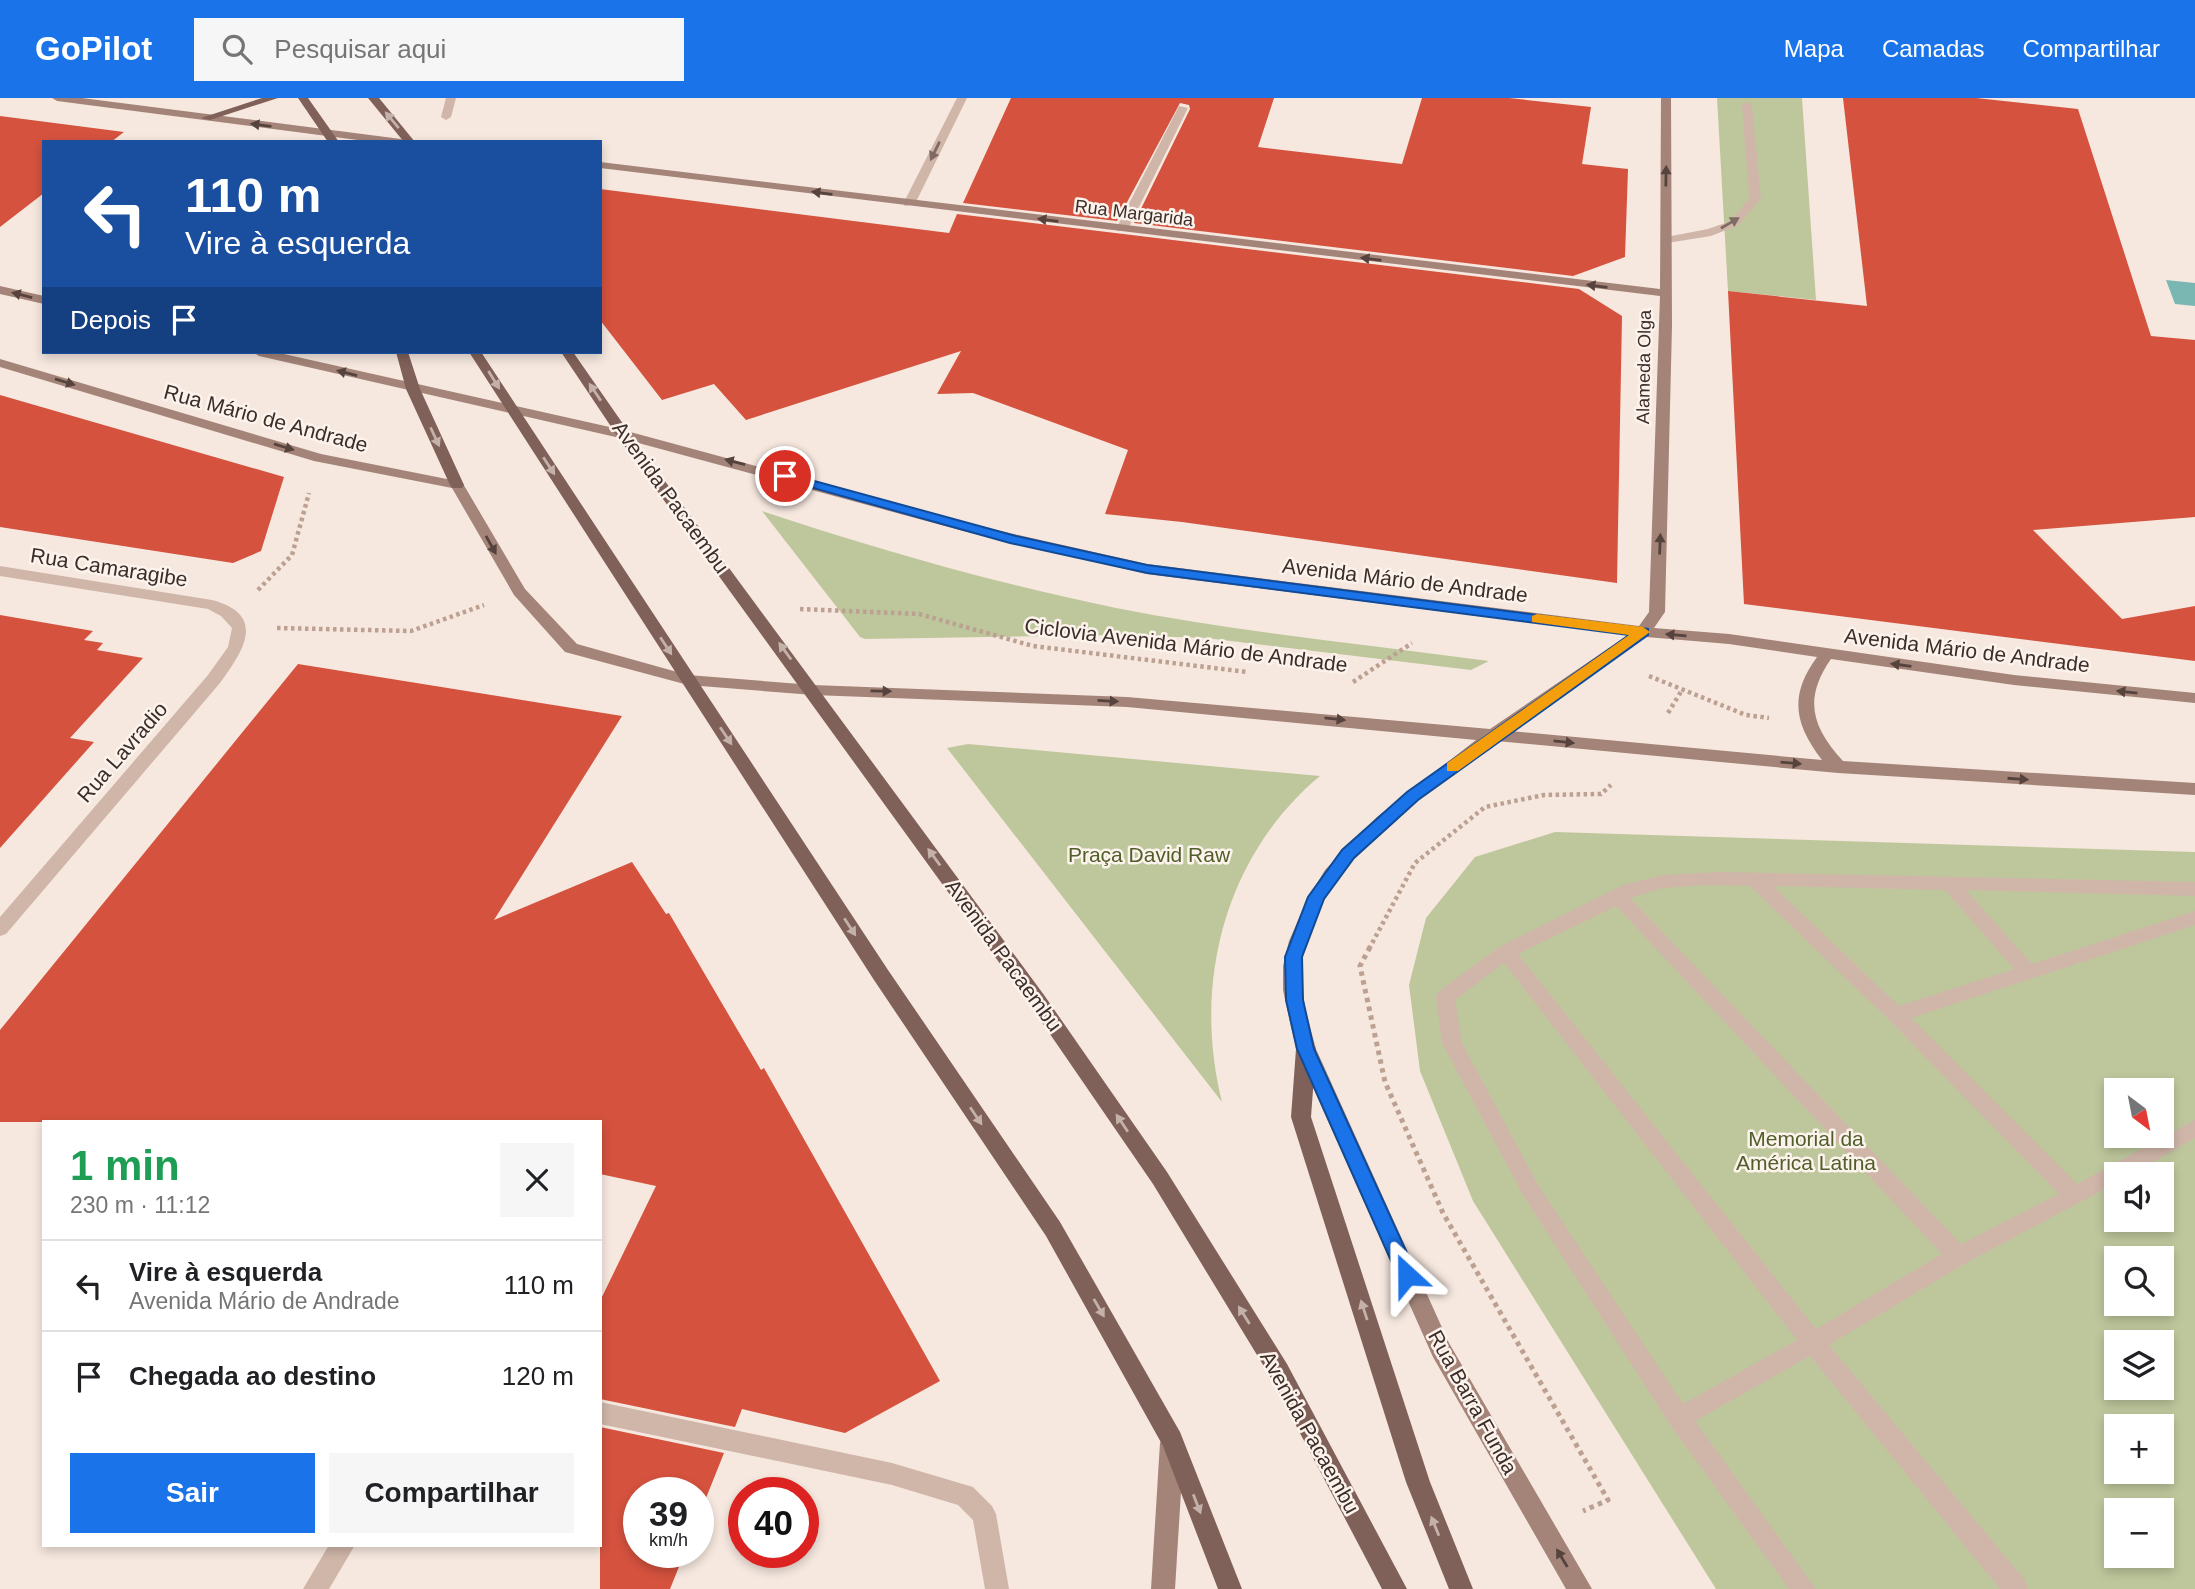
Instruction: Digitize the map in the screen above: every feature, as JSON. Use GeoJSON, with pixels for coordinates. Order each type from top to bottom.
{"type":"FeatureCollection","features":[{"type":"Feature","properties":{"kind":"main road"},"geometry":{"type":"LineString","coordinates":[[206,118],[273,98]]}},
{"type":"Feature","properties":{"kind":"main road"},"geometry":{"type":"LineString","coordinates":[[303,98],[331,137]]}},
{"type":"Feature","properties":{"kind":"main road"},"geometry":{"type":"LineString","coordinates":[[373,98],[408,140]]}},
{"type":"Feature","properties":{"kind":"main road"},"geometry":{"type":"LineString","coordinates":[[403,354],[413,389],[457,485]]}},
{"type":"Feature","properties":{"kind":"main road"},"geometry":{"type":"LineString","coordinates":[[476,354],[888,985],[1053,1229],[1172,1440],[1230,1589]]}},
{"type":"Feature","properties":{"kind":"main road","name":"Avenida Pacaembu"},"geometry":{"type":"LineString","coordinates":[[568,354],[623,434],[757,613],[1037,1000],[1160,1178],[1279,1371],[1395,1589]]}},
{"type":"Feature","properties":{"kind":"main road"},"geometry":{"type":"LineString","coordinates":[[1306,1049],[1301,1117],[1418,1482],[1461,1589]]}},
{"type":"Feature","properties":{"kind":"street"},"geometry":{"type":"LineString","coordinates":[[57,98],[331,137],[373,140]]}},
{"type":"Feature","properties":{"kind":"street"},"geometry":{"type":"LineString","coordinates":[[446,117],[451,98]]}},
{"type":"Feature","properties":{"kind":"street"},"geometry":{"type":"LineString","coordinates":[[909,204],[962,98]]}},
{"type":"Feature","properties":{"kind":"street","name":"Alameda Olga"},"geometry":{"type":"LineString","coordinates":[[1643,632],[1657,612],[1658,603],[1666,98]]}},
{"type":"Feature","properties":{"kind":"street"},"geometry":{"type":"LineString","coordinates":[[1665,242],[1712,232],[1735,223],[1755,198],[1747,106]]}},
{"type":"Feature","properties":{"kind":"street"},"geometry":{"type":"LineString","coordinates":[[1122,229],[1183,108]]}},
{"type":"Feature","properties":{"kind":"street","name":"Rua Margarida"},"geometry":{"type":"LineString","coordinates":[[602,165],[1664,293]]}},
{"type":"Feature","properties":{"kind":"street"},"geometry":{"type":"LineString","coordinates":[[0,290],[42,300]]}},
{"type":"Feature","properties":{"kind":"street"},"geometry":{"type":"LineString","coordinates":[[266,354],[413,389],[512,409]]}},
{"type":"Feature","properties":{"kind":"street","name":"Rua Mário de Andrade"},"geometry":{"type":"LineString","coordinates":[[0,363],[318,458],[457,485]]}},
{"type":"Feature","properties":{"kind":"street","name":"Avenida Mário de Andrade"},"geometry":{"type":"LineString","coordinates":[[512,409],[623,434],[984,532],[1147,569],[1643,632],[1729,639],[2014,680],[2195,698]]}},
{"type":"Feature","properties":{"kind":"street"},"geometry":{"type":"LineString","coordinates":[[457,485],[519,593],[571,648],[688,680],[813,690],[1127,702],[1838,767],[2195,789]]}},
{"type":"Feature","properties":{"kind":"street","name":"Rua Camaragibe"},"geometry":{"type":"LineString","coordinates":[[0,571],[212,605],[237,622]]}},
{"type":"Feature","properties":{"kind":"street","name":"Rua Lavradio"},"geometry":{"type":"LineString","coordinates":[[0,929],[214,679],[237,649],[237,622]]}},
{"type":"Feature","properties":{"kind":"street","name":"Rua Barra Funda"},"geometry":{"type":"LineString","coordinates":[[1580,1589],[1441,1350],[1306,1049],[1295,1000],[1294,957],[1316,897],[1348,854],[1388,818],[1496,735],[1643,632]]}},
{"type":"Feature","properties":{"kind":"street"},"geometry":{"type":"LineString","coordinates":[[1826,655],[1811,673],[1805,692],[1808,724],[1816,740],[1838,767]]}},
{"type":"Feature","properties":{"kind":"street"},"geometry":{"type":"LineString","coordinates":[[1754,879],[1896,1015],[2075,1196]]}},
{"type":"Feature","properties":{"kind":"street"},"geometry":{"type":"LineString","coordinates":[[1804,1589],[1679,1418],[1530,1189],[1452,1043],[1446,998],[1506,952],[1618,897],[1623,892],[1682,880],[1754,879],[2195,889]]}},
{"type":"Feature","properties":{"kind":"street"},"geometry":{"type":"LineString","coordinates":[[1950,884],[2028,972]]}},
{"type":"Feature","properties":{"kind":"street"},"geometry":{"type":"LineString","coordinates":[[1618,897],[1958,1256]]}},
{"type":"Feature","properties":{"kind":"street"},"geometry":{"type":"LineString","coordinates":[[1896,1015],[2195,918]]}},
{"type":"Feature","properties":{"kind":"street"},"geometry":{"type":"LineString","coordinates":[[1506,952],[1813,1343],[2017,1589]]}},
{"type":"Feature","properties":{"kind":"street"},"geometry":{"type":"LineString","coordinates":[[1679,1418],[1813,1343],[1958,1256],[2075,1196],[2195,1128]]}},
{"type":"Feature","properties":{"kind":"street"},"geometry":{"type":"LineString","coordinates":[[602,1413],[892,1474],[965,1495],[984,1514],[997,1589]]}},
{"type":"Feature","properties":{"kind":"street"},"geometry":{"type":"LineString","coordinates":[[1163,1589],[1172,1440]]}},
{"type":"Feature","properties":{"kind":"street"},"geometry":{"type":"LineString","coordinates":[[315,1589],[342,1547]]}},
{"type":"Feature","properties":{"kind":"path"},"geometry":{"type":"LineString","coordinates":[[237,622],[292,555],[318,458]]}},
{"type":"Feature","properties":{"kind":"path"},"geometry":{"type":"LineString","coordinates":[[237,622],[411,631],[519,593]]}},
{"type":"Feature","properties":{"kind":"path","name":"Ciclovia Avenida Mário de Andrade"},"geometry":{"type":"LineString","coordinates":[[757,613],[813,608],[919,614],[1033,646],[1255,673]]}},
{"type":"Feature","properties":{"kind":"path","name":"Ciclovia Avenida Mário de Andrade"},"geometry":{"type":"LineString","coordinates":[[1343,681],[1355,682],[1409,642],[1422,644]]}},
{"type":"Feature","properties":{"kind":"path"},"geometry":{"type":"LineString","coordinates":[[1595,667],[1653,676],[1682,690]]}},
{"type":"Feature","properties":{"kind":"green space"},"geometry":{"type":"Polygon","coordinates":[[[1717,98],[1802,98],[1816,300],[1728,291],[1717,98]]]}},
{"type":"Feature","properties":{"kind":"green space"},"geometry":{"type":"Polygon","coordinates":[[[762,511],[937,565],[1116,608],[1255,631],[1489,661],[1471,670],[1206,638],[1112,635],[865,639],[860,637],[762,511]]]}},
{"type":"Feature","properties":{"kind":"green space","name":"Praça David Raw"},"geometry":{"type":"Polygon","coordinates":[[[968,744],[1320,776],[1287,808],[1260,844],[1239,882],[1224,924],[1215,967],[1211,1012],[1214,1057],[1222,1102],[947,748],[968,744]]]}},
{"type":"Feature","properties":{"kind":"green space","name":"Memorial da América Latina"},"geometry":{"type":"Polygon","coordinates":[[[1555,832],[2195,852],[2195,1589],[1716,1589],[1473,1201],[1420,1071],[1409,985],[1426,918],[1475,857],[1555,832]]]}},
{"type":"Feature","properties":{"kind":"water"},"geometry":{"type":"Polygon","coordinates":[[[2166,280],[2195,283],[2195,306],[2175,304],[2166,280]]]}},
{"type":"Feature","properties":{"kind":"building"},"geometry":{"type":"Polygon","coordinates":[[[1011,98],[1274,98],[1258,147],[1402,164],[1422,98],[1509,98],[1591,107],[1582,164],[1628,169],[1625,257],[1573,276],[1134,223],[1190,109],[1189,105],[1180,103],[1117,221],[963,203],[1011,98]]]}},
{"type":"Feature","properties":{"kind":"building"},"geometry":{"type":"Polygon","coordinates":[[[1843,98],[1976,98],[2078,109],[2151,336],[2195,340],[2195,517],[2033,530],[2122,619],[2195,606],[2195,661],[1744,604],[1728,291],[1867,306],[1843,98]]]}},
{"type":"Feature","properties":{"kind":"building"},"geometry":{"type":"Polygon","coordinates":[[[0,116],[124,132],[114,140],[42,140],[42,195],[0,227],[0,116]]]}},
{"type":"Feature","properties":{"kind":"building"},"geometry":{"type":"Polygon","coordinates":[[[602,189],[949,233],[957,214],[1579,289],[1622,316],[1617,583],[1182,522],[1105,514],[1128,450],[973,393],[937,394],[961,351],[746,420],[714,384],[662,400],[602,323],[602,189]]]}},
{"type":"Feature","properties":{"kind":"building"},"geometry":{"type":"Polygon","coordinates":[[[0,395],[284,477],[261,551],[233,563],[0,527],[0,395]]]}},
{"type":"Feature","properties":{"kind":"building"},"geometry":{"type":"Polygon","coordinates":[[[0,615],[93,631],[84,640],[103,643],[97,650],[143,658],[70,738],[94,742],[0,848],[0,615]]]}},
{"type":"Feature","properties":{"kind":"building"},"geometry":{"type":"Polygon","coordinates":[[[298,664],[622,716],[494,920],[632,862],[666,914],[669,913],[761,1070],[764,1068],[940,1381],[845,1433],[742,1409],[735,1427],[602,1399],[602,1297],[656,1186],[602,1174],[602,1120],[0,1122],[0,1030],[298,664]]]}},
{"type":"Feature","properties":{"kind":"building"},"geometry":{"type":"Polygon","coordinates":[[[602,1427],[724,1453],[714,1478],[623,1477],[623,1568],[679,1568],[670,1589],[600,1589],[602,1427]]]}},
{"type":"Feature","properties":{"kind":"slow traffic"},"geometry":{"type":"LineString","coordinates":[[1452,767],[1643,632],[1537,619]]}},
{"type":"Feature","properties":{"kind":"route"},"geometry":{"type":"LineString","coordinates":[[785,476],[1014,540],[1147,569],[1643,632],[1412,796],[1348,854],[1316,897],[1294,957],[1295,1000],[1306,1049],[1407,1275]]}}]}
